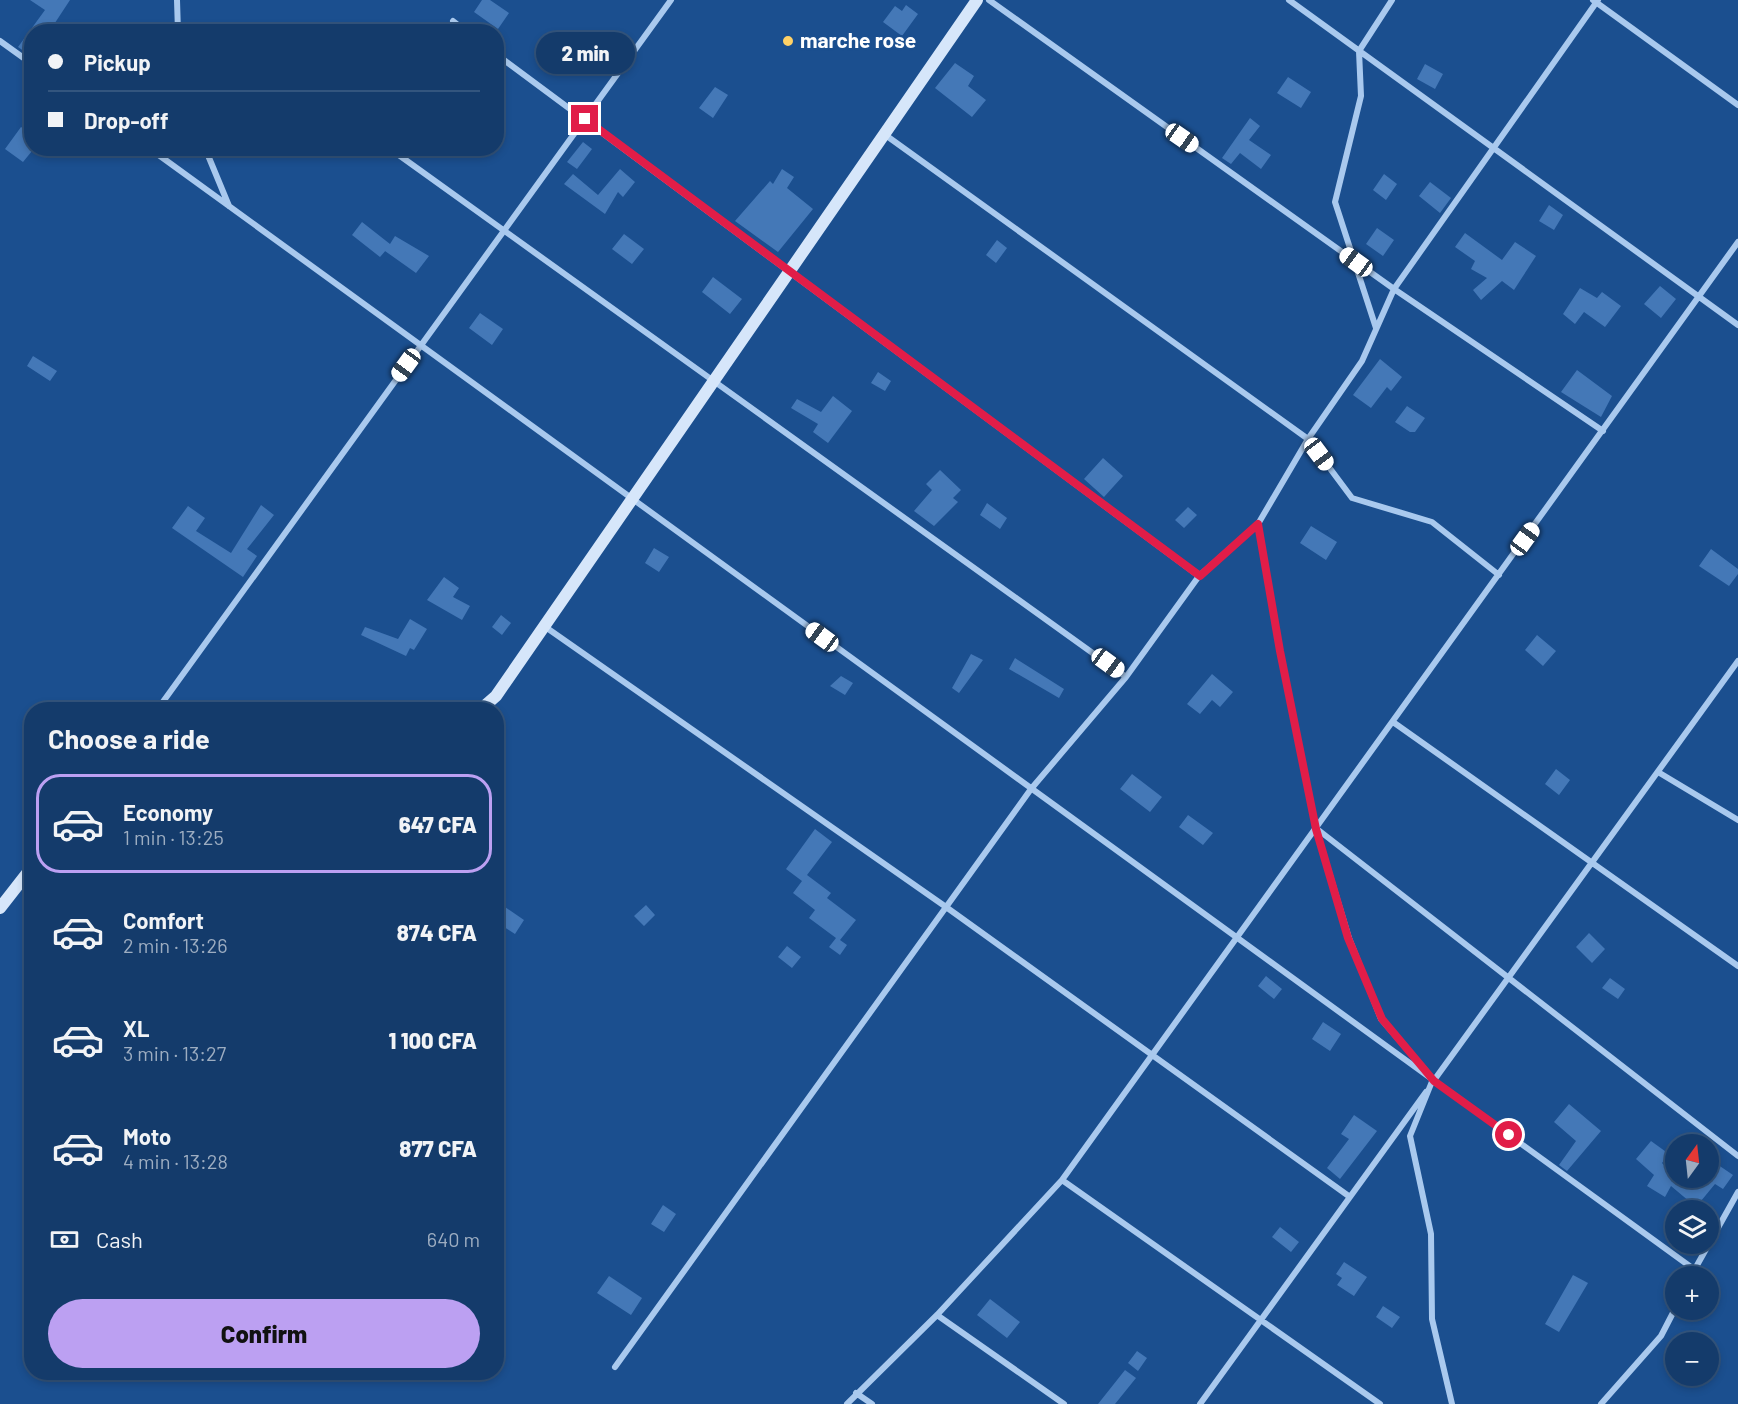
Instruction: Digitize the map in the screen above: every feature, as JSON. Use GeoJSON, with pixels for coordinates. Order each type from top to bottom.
{"type":"FeatureCollection","features":[{"type":"Feature","properties":{"kind":"street"},"geometry":{"type":"LineString","coordinates":[[177,0],[178,24]]}},
{"type":"Feature","properties":{"kind":"street"},"geometry":{"type":"LineString","coordinates":[[163,702],[671,0]]}},
{"type":"Feature","properties":{"kind":"street"},"geometry":{"type":"LineString","coordinates":[[489,702],[496,696],[977,0]]}},
{"type":"Feature","properties":{"kind":"street"},"geometry":{"type":"LineString","coordinates":[[989,0],[1394,289],[1603,431]]}},
{"type":"Feature","properties":{"kind":"street"},"geometry":{"type":"LineString","coordinates":[[1289,0],[1738,325]]}},
{"type":"Feature","properties":{"kind":"street"},"geometry":{"type":"LineString","coordinates":[[1376,328],[1335,202],[1361,96],[1359,51],[1392,0]]}},
{"type":"Feature","properties":{"kind":"street"},"geometry":{"type":"LineString","coordinates":[[615,1367],[1031,789],[1126,677],[1200,576],[1258,524],[1308,440],[1362,361],[1394,289],[1596,1],[1738,105]]}},
{"type":"Feature","properties":{"kind":"street"},"geometry":{"type":"LineString","coordinates":[[453,21],[457,24]]}},
{"type":"Feature","properties":{"kind":"street"},"geometry":{"type":"LineString","coordinates":[[0,41],[24,58]]}},
{"type":"Feature","properties":{"kind":"street"},"geometry":{"type":"LineString","coordinates":[[504,60],[1200,576]]}},
{"type":"Feature","properties":{"kind":"street"},"geometry":{"type":"LineString","coordinates":[[884,134],[1308,440],[1352,498],[1432,522],[1499,575]]}},
{"type":"Feature","properties":{"kind":"street"},"geometry":{"type":"LineString","coordinates":[[160,156],[1689,1266]]}},
{"type":"Feature","properties":{"kind":"street"},"geometry":{"type":"LineString","coordinates":[[208,156],[229,206]]}},
{"type":"Feature","properties":{"kind":"street"},"geometry":{"type":"LineString","coordinates":[[399,156],[1126,677]]}},
{"type":"Feature","properties":{"kind":"street"},"geometry":{"type":"LineString","coordinates":[[846,1404],[937,1315],[1062,1180],[1700,298],[1738,242]]}},
{"type":"Feature","properties":{"kind":"street"},"geometry":{"type":"LineString","coordinates":[[1258,524],[1280,651],[1316,829],[1348,938],[1382,1019],[1434,1081]]}},
{"type":"Feature","properties":{"kind":"street"},"geometry":{"type":"LineString","coordinates":[[544,626],[946,907],[1350,1197]]}},
{"type":"Feature","properties":{"kind":"street"},"geometry":{"type":"LineString","coordinates":[[1200,1404],[1738,661]]}},
{"type":"Feature","properties":{"kind":"street"},"geometry":{"type":"LineString","coordinates":[[1393,722],[1738,966]]}},
{"type":"Feature","properties":{"kind":"street"},"geometry":{"type":"LineString","coordinates":[[1658,772],[1738,820]]}},
{"type":"Feature","properties":{"kind":"street"},"geometry":{"type":"LineString","coordinates":[[1316,829],[1738,1156]]}},
{"type":"Feature","properties":{"kind":"street"},"geometry":{"type":"LineString","coordinates":[[0,908],[24,877]]}},
{"type":"Feature","properties":{"kind":"street"},"geometry":{"type":"LineString","coordinates":[[1434,1081],[1410,1136],[1431,1234],[1432,1318],[1452,1404]]}},
{"type":"Feature","properties":{"kind":"street"},"geometry":{"type":"LineString","coordinates":[[1062,1180],[1380,1404]]}},
{"type":"Feature","properties":{"kind":"street"},"geometry":{"type":"LineString","coordinates":[[1697,1266],[1738,1192]]}},
{"type":"Feature","properties":{"kind":"street"},"geometry":{"type":"LineString","coordinates":[[937,1315],[1064,1404]]}},
{"type":"Feature","properties":{"kind":"street"},"geometry":{"type":"LineString","coordinates":[[1601,1404],[1661,1336],[1669,1320]]}},
{"type":"Feature","properties":{"kind":"street"},"geometry":{"type":"LineString","coordinates":[[856,1393],[872,1404]]}},
{"type":"Feature","properties":{"kind":"building"},"geometry":{"type":"Polygon","coordinates":[[[30,0],[70,0],[54,24],[35,24],[45,10],[30,0]]]}},
{"type":"Feature","properties":{"kind":"building"},"geometry":{"type":"Polygon","coordinates":[[[482,0],[490,0],[509,13],[501,24],[491,24],[474,12],[482,0]]]}},
{"type":"Feature","properties":{"kind":"building"},"geometry":{"type":"Polygon","coordinates":[[[906,5],[918,14],[902,36],[883,22],[895,6],[902,11],[906,5]]]}},
{"type":"Feature","properties":{"kind":"building"},"geometry":{"type":"Polygon","coordinates":[[[24,39],[24,51],[18,47],[24,39]]]}},
{"type":"Feature","properties":{"kind":"building"},"geometry":{"type":"Polygon","coordinates":[[[955,63],[974,76],[968,86],[986,100],[972,117],[935,88],[955,63]]]}},
{"type":"Feature","properties":{"kind":"building"},"geometry":{"type":"Polygon","coordinates":[[[1425,64],[1443,74],[1435,89],[1417,79],[1425,64]]]}},
{"type":"Feature","properties":{"kind":"building"},"geometry":{"type":"Polygon","coordinates":[[[1288,77],[1311,92],[1301,108],[1277,93],[1288,77]]]}},
{"type":"Feature","properties":{"kind":"building"},"geometry":{"type":"Polygon","coordinates":[[[715,87],[728,95],[713,118],[699,108],[715,87]]]}},
{"type":"Feature","properties":{"kind":"building"},"geometry":{"type":"Polygon","coordinates":[[[1250,118],[1260,126],[1249,140],[1271,155],[1261,169],[1240,153],[1231,164],[1222,158],[1250,118]]]}},
{"type":"Feature","properties":{"kind":"building"},"geometry":{"type":"Polygon","coordinates":[[[21,127],[24,129],[24,156],[28,156],[23,162],[5,149],[21,127]]]}},
{"type":"Feature","properties":{"kind":"building"},"geometry":{"type":"Polygon","coordinates":[[[583,142],[592,149],[577,169],[567,162],[583,142]]]}},
{"type":"Feature","properties":{"kind":"building"},"geometry":{"type":"Polygon","coordinates":[[[620,169],[635,182],[623,197],[618,192],[605,214],[564,184],[573,174],[598,195],[620,169]]]}},
{"type":"Feature","properties":{"kind":"building"},"geometry":{"type":"Polygon","coordinates":[[[782,169],[794,177],[787,188],[813,209],[778,252],[735,221],[770,181],[773,184],[782,169]]]}},
{"type":"Feature","properties":{"kind":"building"},"geometry":{"type":"Polygon","coordinates":[[[1384,174],[1397,184],[1386,200],[1373,190],[1384,174]]]}},
{"type":"Feature","properties":{"kind":"building"},"geometry":{"type":"Polygon","coordinates":[[[1430,182],[1451,198],[1440,213],[1419,196],[1430,182]]]}},
{"type":"Feature","properties":{"kind":"building"},"geometry":{"type":"Polygon","coordinates":[[[1549,205],[1563,215],[1554,230],[1539,221],[1549,205]]]}},
{"type":"Feature","properties":{"kind":"building"},"geometry":{"type":"Polygon","coordinates":[[[362,222],[390,244],[395,236],[429,256],[416,273],[385,251],[380,257],[352,235],[362,222]]]}},
{"type":"Feature","properties":{"kind":"building"},"geometry":{"type":"Polygon","coordinates":[[[1377,228],[1394,240],[1383,256],[1366,244],[1377,228]]]}},
{"type":"Feature","properties":{"kind":"building"},"geometry":{"type":"Polygon","coordinates":[[[1465,233],[1502,260],[1515,242],[1536,256],[1514,290],[1502,281],[1481,300],[1473,290],[1487,278],[1471,269],[1475,261],[1455,247],[1465,233]]]}},
{"type":"Feature","properties":{"kind":"building"},"geometry":{"type":"Polygon","coordinates":[[[624,234],[644,249],[632,264],[612,249],[624,234]]]}},
{"type":"Feature","properties":{"kind":"building"},"geometry":{"type":"Polygon","coordinates":[[[997,240],[1007,248],[996,263],[986,255],[997,240]]]}},
{"type":"Feature","properties":{"kind":"building"},"geometry":{"type":"Polygon","coordinates":[[[713,277],[742,299],[730,314],[702,292],[713,277]]]}},
{"type":"Feature","properties":{"kind":"building"},"geometry":{"type":"Polygon","coordinates":[[[1660,286],[1676,299],[1661,318],[1644,304],[1660,286]]]}},
{"type":"Feature","properties":{"kind":"building"},"geometry":{"type":"Polygon","coordinates":[[[1580,288],[1597,298],[1602,292],[1621,306],[1605,327],[1584,312],[1575,324],[1563,314],[1580,288]]]}},
{"type":"Feature","properties":{"kind":"building"},"geometry":{"type":"Polygon","coordinates":[[[480,313],[503,329],[492,345],[469,328],[480,313]]]}},
{"type":"Feature","properties":{"kind":"building"},"geometry":{"type":"Polygon","coordinates":[[[33,356],[57,371],[50,381],[27,366],[33,356]]]}},
{"type":"Feature","properties":{"kind":"building"},"geometry":{"type":"Polygon","coordinates":[[[1380,359],[1402,377],[1391,391],[1387,387],[1371,408],[1353,395],[1380,359]]]}},
{"type":"Feature","properties":{"kind":"building"},"geometry":{"type":"Polygon","coordinates":[[[1577,370],[1612,396],[1601,417],[1561,392],[1577,370]]]}},
{"type":"Feature","properties":{"kind":"building"},"geometry":{"type":"Polygon","coordinates":[[[878,372],[891,381],[885,391],[871,383],[878,372]]]}},
{"type":"Feature","properties":{"kind":"building"},"geometry":{"type":"Polygon","coordinates":[[[833,396],[852,411],[828,443],[813,432],[818,424],[791,408],[797,399],[821,412],[833,396]]]}},
{"type":"Feature","properties":{"kind":"building"},"geometry":{"type":"Polygon","coordinates":[[[1407,406],[1425,418],[1415,432],[1410,432],[1395,422],[1407,406]]]}},
{"type":"Feature","properties":{"kind":"building"},"geometry":{"type":"Polygon","coordinates":[[[1103,458],[1123,476],[1104,497],[1084,479],[1103,458]]]}},
{"type":"Feature","properties":{"kind":"building"},"geometry":{"type":"Polygon","coordinates":[[[940,470],[961,490],[953,498],[958,502],[934,526],[914,511],[932,490],[926,484],[940,470]]]}},
{"type":"Feature","properties":{"kind":"building"},"geometry":{"type":"Polygon","coordinates":[[[987,503],[1007,518],[1000,529],[980,515],[987,503]]]}},
{"type":"Feature","properties":{"kind":"building"},"geometry":{"type":"Polygon","coordinates":[[[261,505],[274,515],[247,549],[257,556],[243,577],[172,528],[188,506],[205,518],[196,531],[231,553],[261,505]]]}},
{"type":"Feature","properties":{"kind":"building"},"geometry":{"type":"Polygon","coordinates":[[[1188,507],[1197,515],[1184,528],[1175,520],[1188,507]]]}},
{"type":"Feature","properties":{"kind":"building"},"geometry":{"type":"Polygon","coordinates":[[[1311,526],[1337,542],[1326,560],[1300,543],[1311,526]]]}},
{"type":"Feature","properties":{"kind":"building"},"geometry":{"type":"Polygon","coordinates":[[[654,548],[669,557],[659,572],[645,563],[654,548]]]}},
{"type":"Feature","properties":{"kind":"building"},"geometry":{"type":"Polygon","coordinates":[[[1711,549],[1738,569],[1738,574],[1729,586],[1699,566],[1711,549]]]}},
{"type":"Feature","properties":{"kind":"building"},"geometry":{"type":"Polygon","coordinates":[[[444,577],[459,588],[453,597],[470,606],[462,620],[427,600],[444,577]]]}},
{"type":"Feature","properties":{"kind":"building"},"geometry":{"type":"Polygon","coordinates":[[[501,615],[511,623],[502,635],[492,627],[501,615]]]}},
{"type":"Feature","properties":{"kind":"building"},"geometry":{"type":"Polygon","coordinates":[[[410,619],[427,629],[414,650],[410,648],[406,656],[361,635],[365,627],[398,639],[410,619]]]}},
{"type":"Feature","properties":{"kind":"building"},"geometry":{"type":"Polygon","coordinates":[[[1537,635],[1556,651],[1543,666],[1525,650],[1537,635]]]}},
{"type":"Feature","properties":{"kind":"building"},"geometry":{"type":"Polygon","coordinates":[[[971,654],[983,660],[959,693],[952,688],[971,654]]]}},
{"type":"Feature","properties":{"kind":"building"},"geometry":{"type":"Polygon","coordinates":[[[1015,658],[1064,689],[1059,698],[1009,669],[1015,658]]]}},
{"type":"Feature","properties":{"kind":"building"},"geometry":{"type":"Polygon","coordinates":[[[1212,674],[1233,692],[1220,707],[1212,700],[1200,714],[1187,704],[1212,674]]]}},
{"type":"Feature","properties":{"kind":"building"},"geometry":{"type":"Polygon","coordinates":[[[841,676],[853,683],[845,695],[830,686],[841,676]]]}},
{"type":"Feature","properties":{"kind":"building"},"geometry":{"type":"Polygon","coordinates":[[[1556,769],[1570,780],[1559,795],[1545,784],[1556,769]]]}},
{"type":"Feature","properties":{"kind":"building"},"geometry":{"type":"Polygon","coordinates":[[[1132,774],[1162,797],[1150,812],[1120,789],[1132,774]]]}},
{"type":"Feature","properties":{"kind":"building"},"geometry":{"type":"Polygon","coordinates":[[[1188,815],[1213,833],[1203,845],[1179,827],[1188,815]]]}},
{"type":"Feature","properties":{"kind":"building"},"geometry":{"type":"Polygon","coordinates":[[[815,829],[832,842],[807,875],[831,893],[827,898],[856,920],[840,940],[847,945],[840,955],[829,947],[836,938],[809,918],[815,910],[793,893],[802,881],[786,869],[815,829]]]}},
{"type":"Feature","properties":{"kind":"building"},"geometry":{"type":"Polygon","coordinates":[[[646,905],[655,915],[644,926],[634,916],[646,905]]]}},
{"type":"Feature","properties":{"kind":"building"},"geometry":{"type":"Polygon","coordinates":[[[505,907],[524,920],[515,934],[504,927],[505,907]]]}},
{"type":"Feature","properties":{"kind":"building"},"geometry":{"type":"Polygon","coordinates":[[[1589,933],[1605,949],[1592,963],[1576,947],[1589,933]]]}},
{"type":"Feature","properties":{"kind":"building"},"geometry":{"type":"Polygon","coordinates":[[[787,946],[801,957],[792,968],[778,957],[787,946]]]}},
{"type":"Feature","properties":{"kind":"building"},"geometry":{"type":"Polygon","coordinates":[[[1266,976],[1282,989],[1274,999],[1258,986],[1266,976]]]}},
{"type":"Feature","properties":{"kind":"building"},"geometry":{"type":"Polygon","coordinates":[[[1610,978],[1625,989],[1618,999],[1602,988],[1610,978]]]}},
{"type":"Feature","properties":{"kind":"building"},"geometry":{"type":"Polygon","coordinates":[[[1323,1022],[1341,1034],[1330,1051],[1312,1039],[1323,1022]]]}},
{"type":"Feature","properties":{"kind":"building"},"geometry":{"type":"Polygon","coordinates":[[[1569,1104],[1601,1131],[1567,1171],[1559,1165],[1576,1141],[1554,1122],[1569,1104]]]}},
{"type":"Feature","properties":{"kind":"building"},"geometry":{"type":"Polygon","coordinates":[[[1354,1115],[1377,1131],[1340,1179],[1327,1168],[1349,1139],[1341,1134],[1354,1115]]]}},
{"type":"Feature","properties":{"kind":"building"},"geometry":{"type":"Polygon","coordinates":[[[1651,1141],[1665,1151],[1665,1159],[1662,1163],[1665,1166],[1665,1188],[1670,1188],[1665,1197],[1647,1186],[1654,1175],[1636,1159],[1651,1141]]]}},
{"type":"Feature","properties":{"kind":"building"},"geometry":{"type":"Polygon","coordinates":[[[1719,1165],[1733,1175],[1723,1189],[1719,1186],[1719,1165]]]}},
{"type":"Feature","properties":{"kind":"building"},"geometry":{"type":"Polygon","coordinates":[[[1673,1188],[1712,1188],[1702,1200],[1688,1200],[1673,1188]]]}},
{"type":"Feature","properties":{"kind":"building"},"geometry":{"type":"Polygon","coordinates":[[[663,1205],[676,1214],[664,1232],[651,1224],[663,1205]]]}},
{"type":"Feature","properties":{"kind":"building"},"geometry":{"type":"Polygon","coordinates":[[[1280,1227],[1299,1242],[1291,1252],[1272,1237],[1280,1227]]]}},
{"type":"Feature","properties":{"kind":"building"},"geometry":{"type":"Polygon","coordinates":[[[1344,1262],[1367,1277],[1354,1296],[1337,1285],[1342,1278],[1336,1274],[1344,1262]]]}},
{"type":"Feature","properties":{"kind":"building"},"geometry":{"type":"Polygon","coordinates":[[[1573,1275],[1588,1283],[1559,1332],[1545,1324],[1573,1275]]]}},
{"type":"Feature","properties":{"kind":"building"},"geometry":{"type":"Polygon","coordinates":[[[609,1276],[642,1298],[631,1315],[597,1293],[609,1276]]]}},
{"type":"Feature","properties":{"kind":"building"},"geometry":{"type":"Polygon","coordinates":[[[990,1299],[1020,1322],[1007,1338],[977,1315],[990,1299]]]}},
{"type":"Feature","properties":{"kind":"building"},"geometry":{"type":"Polygon","coordinates":[[[1383,1306],[1400,1317],[1392,1328],[1376,1317],[1383,1306]]]}},
{"type":"Feature","properties":{"kind":"building"},"geometry":{"type":"Polygon","coordinates":[[[1137,1351],[1147,1358],[1138,1371],[1128,1363],[1137,1351]]]}},
{"type":"Feature","properties":{"kind":"building"},"geometry":{"type":"Polygon","coordinates":[[[1125,1370],[1136,1378],[1115,1404],[1098,1404],[1125,1370]]]}},
{"type":"Feature","properties":{"kind":"place","name":"marche rose"},"geometry":{"type":"Point","coordinates":[788,41]}},
{"type":"Feature","properties":{"kind":"route"},"geometry":{"type":"LineString","coordinates":[[585,119],[1200,576],[1258,524],[1280,651],[1316,829],[1348,938],[1382,1019],[1434,1081],[1509,1135]]}}]}
